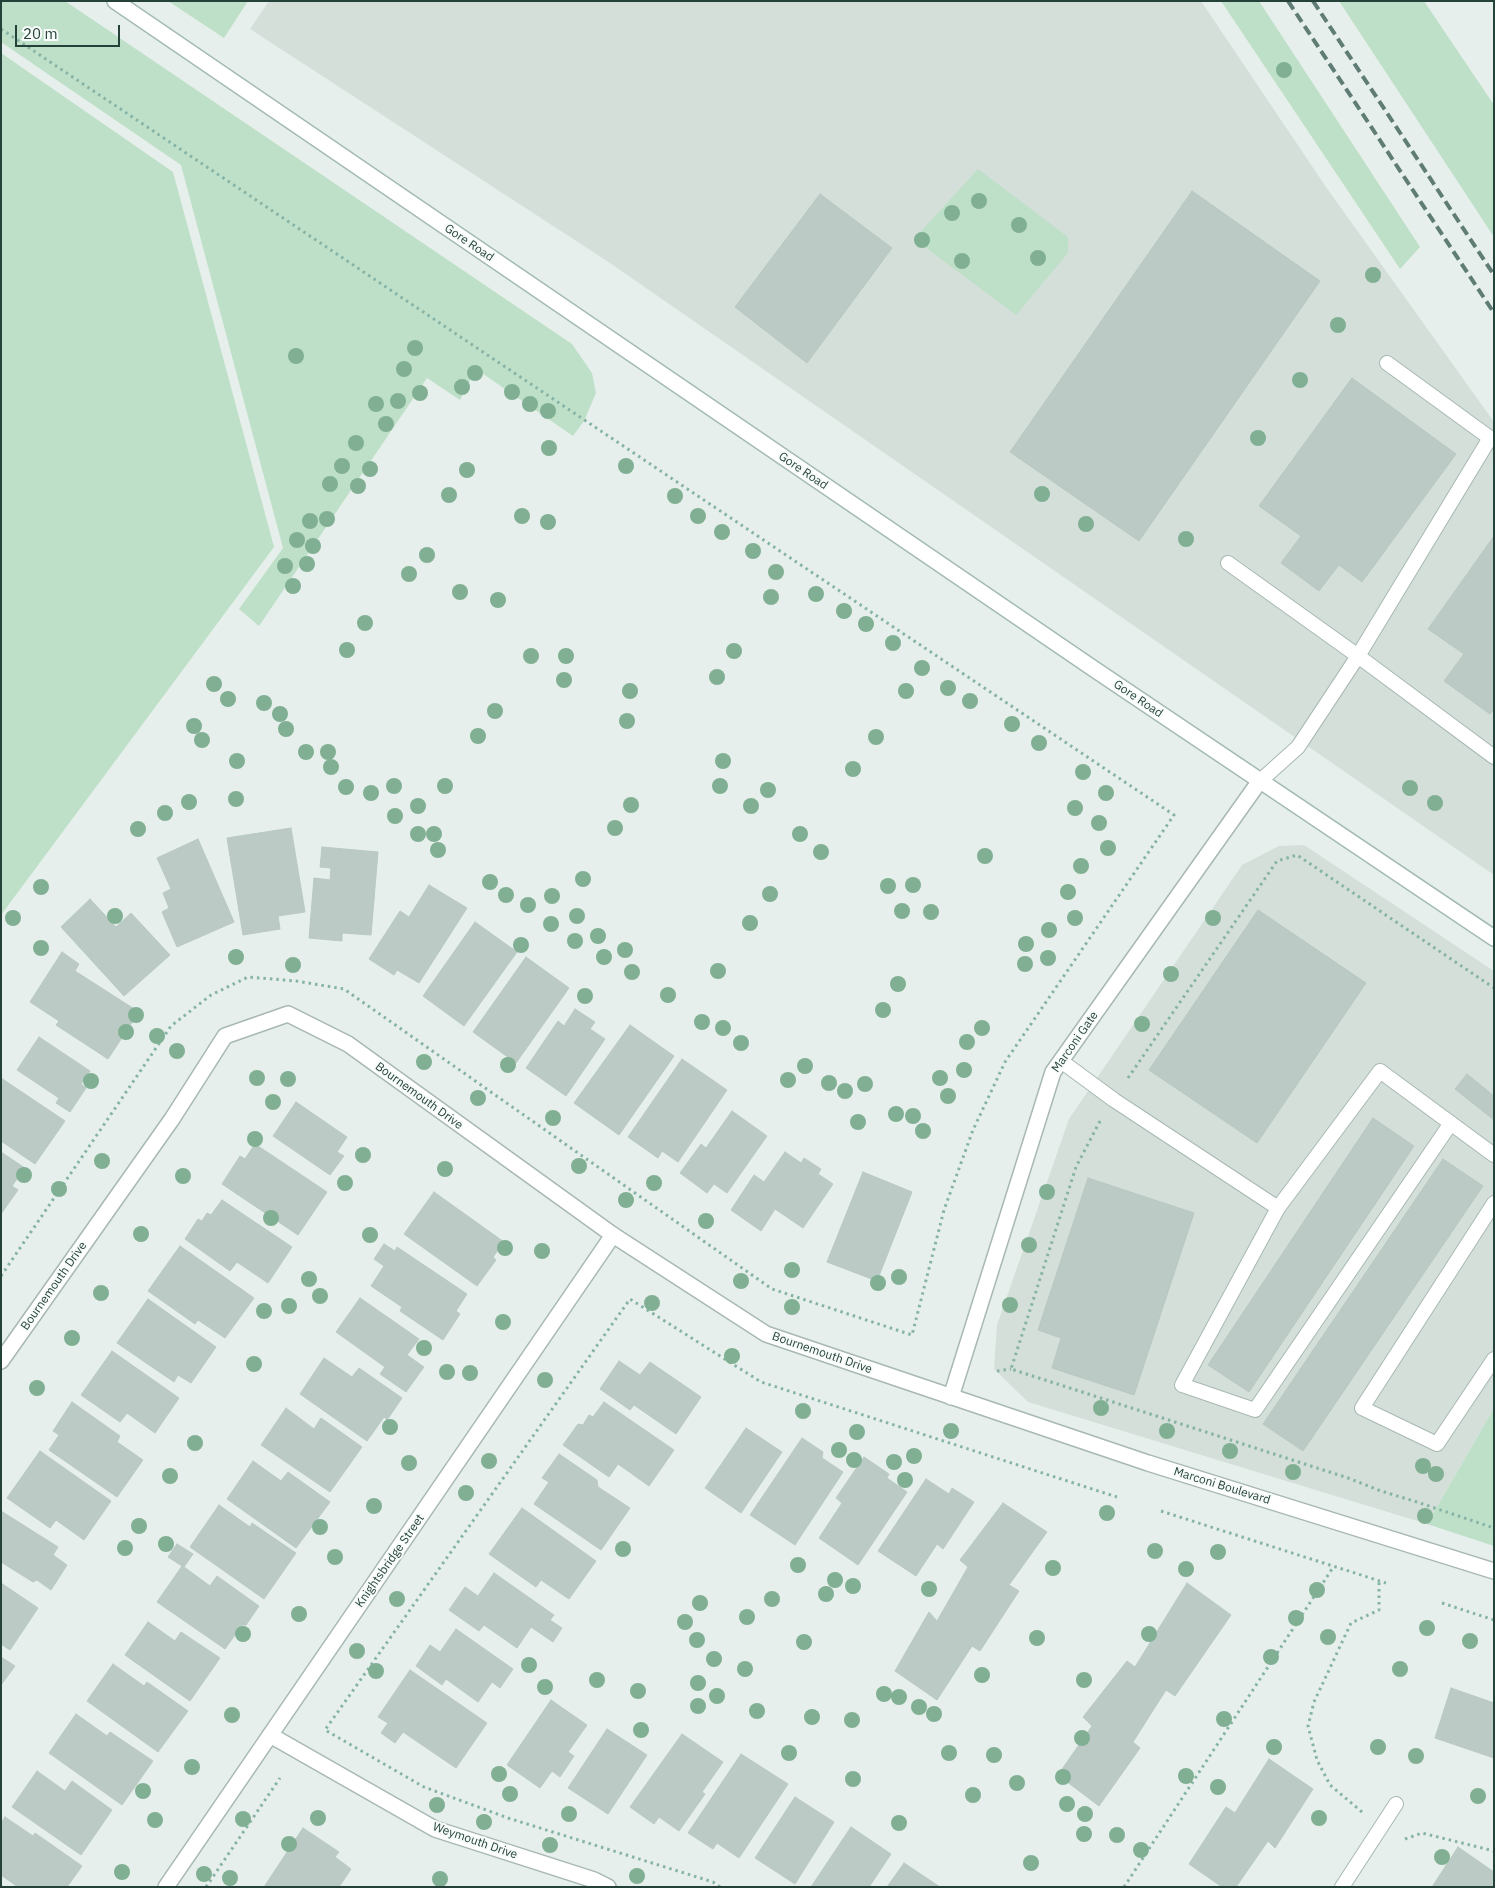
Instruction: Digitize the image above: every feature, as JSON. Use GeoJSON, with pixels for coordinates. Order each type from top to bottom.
{"type":"FeatureCollection","features":[{"type":"Feature","properties":{"kind":"street","name":"Gore Road"},"geometry":{"type":"LineString","coordinates":[[115,1],[1259,782],[1494,938]]}},
{"type":"Feature","properties":{"kind":"street","name":"Marconi Gate"},"geometry":{"type":"LineString","coordinates":[[951,1397],[1053,1072],[1259,782]]}},
{"type":"Feature","properties":{"kind":"street","name":"Bournemouth Drive"},"geometry":{"type":"LineString","coordinates":[[1,1361],[172,1118],[225,1036],[288,1014],[348,1044],[613,1235],[766,1334],[951,1397]]}},
{"type":"Feature","properties":{"kind":"street","name":"Knightsbridge Street"},"geometry":{"type":"LineString","coordinates":[[166,1887],[613,1235]]}},
{"type":"Feature","properties":{"kind":"street","name":"Marconi Boulevard"},"geometry":{"type":"LineString","coordinates":[[951,1397],[1148,1464],[1494,1571]]}},
{"type":"Feature","properties":{"kind":"street","name":"Weymouth Drive"},"geometry":{"type":"LineString","coordinates":[[270,1735],[435,1829],[584,1877],[608,1887]]}},
{"type":"Feature","properties":{"kind":"lane"},"geometry":{"type":"LineString","coordinates":[[1259,782],[1298,747],[1358,656],[1490,438],[1387,363]]}},
{"type":"Feature","properties":{"kind":"lane"},"geometry":{"type":"LineString","coordinates":[[1228,563],[1494,756]]}},
{"type":"Feature","properties":{"kind":"lane"},"geometry":{"type":"LineString","coordinates":[[1061,1061],[1114,1100],[1278,1208]]}},
{"type":"Feature","properties":{"kind":"lane"},"geometry":{"type":"LineString","coordinates":[[1451,1124],[1254,1410],[1182,1385],[1278,1208],[1380,1070],[1494,1156]]}},
{"type":"Feature","properties":{"kind":"lane"},"geometry":{"type":"LineString","coordinates":[[1494,1203],[1362,1408],[1437,1444],[1494,1359]]}},
{"type":"Feature","properties":{"kind":"lane"},"geometry":{"type":"LineString","coordinates":[[1342,1887],[1396,1804]]}},
{"type":"Feature","properties":{"kind":"path"},"geometry":{"type":"LineString","coordinates":[[1,29],[1174,815],[1006,1062],[973,1130],[944,1210],[912,1334],[772,1289],[344,989],[296,981],[248,977],[211,996],[171,1026],[1,1276]]}},
{"type":"Feature","properties":{"kind":"path"},"geometry":{"type":"LineString","coordinates":[[720,1887],[713,1882],[508,1818],[424,1787],[325,1730],[630,1299],[761,1382],[1117,1496]]}},
{"type":"Feature","properties":{"kind":"path"},"geometry":{"type":"LineString","coordinates":[[997,1371],[1011,1370]]}},
{"type":"Feature","properties":{"kind":"path"},"geometry":{"type":"LineString","coordinates":[[1161,1511],[1386,1583]]}},
{"type":"Feature","properties":{"kind":"path"},"geometry":{"type":"LineString","coordinates":[[1124,1887],[1334,1566]]}},
{"type":"Feature","properties":{"kind":"path"},"geometry":{"type":"LineString","coordinates":[[1360,1810],[1330,1785],[1317,1760],[1308,1726],[1314,1702],[1351,1623],[1379,1610],[1379,1581]]}},
{"type":"Feature","properties":{"kind":"path"},"geometry":{"type":"LineString","coordinates":[[1442,1603],[1494,1620]]}},
{"type":"Feature","properties":{"kind":"path"},"geometry":{"type":"LineString","coordinates":[[206,1887],[280,1778]]}},
{"type":"Feature","properties":{"kind":"path"},"geometry":{"type":"LineString","coordinates":[[1405,1839],[1422,1832],[1494,1851]]}},
{"type":"Feature","properties":{"kind":"shaded area"},"geometry":{"type":"Polygon","coordinates":[[[269,1],[1201,1],[1326,187],[1494,422],[1494,875],[607,261],[250,29],[269,1]]]}},
{"type":"Feature","properties":{"kind":"shaded area"},"geometry":{"type":"Polygon","coordinates":[[[1304,845],[1494,971],[1494,1408],[1427,1524],[1028,1402],[994,1369],[997,1325],[1069,1119],[1242,865],[1279,846],[1304,845]]]}},
{"type":"Feature","properties":{"kind":"green space"},"geometry":{"type":"Polygon","coordinates":[[[1,1],[65,1],[572,344],[592,373],[596,393],[584,421],[573,436],[476,369],[460,400],[427,378],[259,626],[239,609],[283,548],[181,165],[1,42],[1,1]]]}},
{"type":"Feature","properties":{"kind":"green space"},"geometry":{"type":"Polygon","coordinates":[[[168,1],[248,1],[224,38],[168,1]]]}},
{"type":"Feature","properties":{"kind":"green space"},"geometry":{"type":"Polygon","coordinates":[[[1221,1],[1259,1],[1420,247],[1400,269],[1221,1]]]}},
{"type":"Feature","properties":{"kind":"green space"},"geometry":{"type":"Polygon","coordinates":[[[1339,1],[1424,1],[1494,105],[1494,237],[1339,1]]]}},
{"type":"Feature","properties":{"kind":"green space"},"geometry":{"type":"Polygon","coordinates":[[[1,53],[173,172],[274,547],[1,915],[1,53]]]}},
{"type":"Feature","properties":{"kind":"green space"},"geometry":{"type":"Polygon","coordinates":[[[978,169],[1068,237],[1068,253],[1016,315],[914,239],[978,169]]]}},
{"type":"Feature","properties":{"kind":"green space"},"geometry":{"type":"Polygon","coordinates":[[[1494,1408],[1494,1546],[1427,1524],[1494,1408]]]}},
{"type":"Feature","properties":{"kind":"building"},"geometry":{"type":"Polygon","coordinates":[[[1192,191],[1320,281],[1139,541],[1010,452],[1192,191]]]}},
{"type":"Feature","properties":{"kind":"building"},"geometry":{"type":"Polygon","coordinates":[[[820,194],[892,248],[807,363],[735,307],[820,194]]]}},
{"type":"Feature","properties":{"kind":"building"},"geometry":{"type":"Polygon","coordinates":[[[1352,378],[1456,454],[1362,582],[1339,565],[1319,591],[1281,563],[1301,536],[1259,506],[1352,378]]]}},
{"type":"Feature","properties":{"kind":"building"},"geometry":{"type":"Polygon","coordinates":[[[1494,536],[1494,709],[1490,714],[1444,681],[1464,654],[1428,629],[1494,536]]]}},
{"type":"Feature","properties":{"kind":"building"},"geometry":{"type":"Polygon","coordinates":[[[291,828],[305,912],[278,916],[280,929],[243,935],[227,838],[291,828]]]}},
{"type":"Feature","properties":{"kind":"building"},"geometry":{"type":"Polygon","coordinates":[[[198,839],[234,922],[177,947],[162,912],[169,908],[163,893],[171,889],[157,858],[198,839]]]}},
{"type":"Feature","properties":{"kind":"building"},"geometry":{"type":"Polygon","coordinates":[[[322,847],[378,852],[371,935],[342,933],[342,941],[309,938],[314,878],[330,880],[331,868],[320,867],[322,847]]]}},
{"type":"Feature","properties":{"kind":"building"},"geometry":{"type":"Polygon","coordinates":[[[429,885],[467,908],[419,983],[397,970],[394,975],[369,959],[400,911],[409,917],[429,885]]]}},
{"type":"Feature","properties":{"kind":"building"},"geometry":{"type":"Polygon","coordinates":[[[90,899],[116,927],[131,913],[170,955],[124,996],[61,927],[90,899]]]}},
{"type":"Feature","properties":{"kind":"building"},"geometry":{"type":"Polygon","coordinates":[[[1258,910],[1366,983],[1257,1143],[1149,1070],[1258,910]]]}},
{"type":"Feature","properties":{"kind":"building"},"geometry":{"type":"Polygon","coordinates":[[[475,922],[517,952],[464,1026],[423,996],[475,922]]]}},
{"type":"Feature","properties":{"kind":"building"},"geometry":{"type":"Polygon","coordinates":[[[62,952],[79,964],[75,971],[139,1012],[108,1059],[56,1025],[59,1021],[30,1002],[62,952]]]}},
{"type":"Feature","properties":{"kind":"building"},"geometry":{"type":"Polygon","coordinates":[[[526,957],[569,988],[516,1063],[473,1032],[526,957]]]}},
{"type":"Feature","properties":{"kind":"building"},"geometry":{"type":"Polygon","coordinates":[[[575,1009],[595,1022],[590,1029],[605,1039],[566,1096],[526,1068],[558,1021],[564,1026],[575,1009]]]}},
{"type":"Feature","properties":{"kind":"building"},"geometry":{"type":"Polygon","coordinates":[[[630,1025],[674,1056],[619,1135],[574,1103],[630,1025]]]}},
{"type":"Feature","properties":{"kind":"building"},"geometry":{"type":"Polygon","coordinates":[[[39,1037],[90,1071],[81,1084],[86,1088],[70,1112],[56,1103],[59,1098],[17,1070],[39,1037]]]}},
{"type":"Feature","properties":{"kind":"building"},"geometry":{"type":"Polygon","coordinates":[[[682,1059],[727,1090],[678,1162],[662,1151],[658,1158],[628,1137],[682,1059]]]}},
{"type":"Feature","properties":{"kind":"building"},"geometry":{"type":"Polygon","coordinates":[[[1467,1074],[1494,1096],[1494,1120],[1455,1089],[1467,1074]]]}},
{"type":"Feature","properties":{"kind":"building"},"geometry":{"type":"Polygon","coordinates":[[[1,1078],[65,1121],[35,1164],[1,1141],[1,1078]]]}},
{"type":"Feature","properties":{"kind":"building"},"geometry":{"type":"Polygon","coordinates":[[[296,1102],[347,1137],[337,1152],[344,1156],[330,1175],[273,1136],[296,1102]]]}},
{"type":"Feature","properties":{"kind":"building"},"geometry":{"type":"Polygon","coordinates":[[[732,1111],[767,1136],[727,1193],[714,1184],[707,1193],[680,1173],[701,1144],[706,1148],[732,1111]]]}},
{"type":"Feature","properties":{"kind":"building"},"geometry":{"type":"Polygon","coordinates":[[[1373,1118],[1414,1146],[1249,1392],[1208,1365],[1373,1118]]]}},
{"type":"Feature","properties":{"kind":"building"},"geometry":{"type":"Polygon","coordinates":[[[255,1144],[327,1192],[298,1235],[222,1184],[240,1156],[245,1159],[255,1144]]]}},
{"type":"Feature","properties":{"kind":"building"},"geometry":{"type":"Polygon","coordinates":[[[1,1152],[25,1168],[12,1186],[18,1190],[1,1214],[1,1152]]]}},
{"type":"Feature","properties":{"kind":"building"},"geometry":{"type":"Polygon","coordinates":[[[785,1152],[801,1163],[804,1158],[821,1169],[818,1174],[833,1184],[803,1228],[775,1209],[761,1231],[731,1210],[754,1175],[764,1182],[785,1152]]]}},
{"type":"Feature","properties":{"kind":"building"},"geometry":{"type":"Polygon","coordinates":[[[1443,1159],[1483,1186],[1303,1451],[1263,1424],[1443,1159]]]}},
{"type":"Feature","properties":{"kind":"building"},"geometry":{"type":"Polygon","coordinates":[[[863,1172],[912,1192],[877,1281],[827,1262],[863,1172]]]}},
{"type":"Feature","properties":{"kind":"building"},"geometry":{"type":"Polygon","coordinates":[[[1088,1178],[1194,1213],[1134,1395],[1052,1368],[1061,1338],[1038,1330],[1088,1178]]]}},
{"type":"Feature","properties":{"kind":"building"},"geometry":{"type":"Polygon","coordinates":[[[434,1192],[504,1242],[493,1257],[496,1260],[477,1286],[404,1234],[434,1192]]]}},
{"type":"Feature","properties":{"kind":"building"},"geometry":{"type":"Polygon","coordinates":[[[222,1200],[292,1247],[268,1283],[237,1262],[230,1271],[185,1239],[198,1219],[202,1221],[207,1213],[211,1215],[222,1200]]]}},
{"type":"Feature","properties":{"kind":"building"},"geometry":{"type":"Polygon","coordinates":[[[384,1244],[395,1251],[397,1247],[467,1294],[456,1311],[460,1314],[443,1340],[400,1311],[402,1307],[371,1286],[384,1266],[374,1259],[384,1244]]]}},
{"type":"Feature","properties":{"kind":"building"},"geometry":{"type":"Polygon","coordinates":[[[180,1246],[254,1298],[225,1338],[198,1320],[195,1324],[148,1291],[180,1246]]]}},
{"type":"Feature","properties":{"kind":"building"},"geometry":{"type":"Polygon","coordinates":[[[360,1298],[419,1339],[407,1355],[424,1367],[406,1392],[380,1374],[385,1367],[336,1332],[360,1298]]]}},
{"type":"Feature","properties":{"kind":"building"},"geometry":{"type":"Polygon","coordinates":[[[148,1299],[216,1347],[191,1383],[178,1375],[174,1382],[117,1343],[148,1299]]]}},
{"type":"Feature","properties":{"kind":"building"},"geometry":{"type":"Polygon","coordinates":[[[112,1351],[179,1398],[155,1433],[127,1413],[120,1422],[81,1395],[112,1351]]]}},
{"type":"Feature","properties":{"kind":"building"},"geometry":{"type":"Polygon","coordinates":[[[324,1358],[352,1377],[359,1368],[402,1398],[387,1420],[384,1417],[367,1441],[300,1394],[324,1358]]]}},
{"type":"Feature","properties":{"kind":"building"},"geometry":{"type":"Polygon","coordinates":[[[619,1361],[640,1375],[650,1362],[701,1397],[676,1434],[634,1405],[630,1410],[600,1389],[619,1361]]]}},
{"type":"Feature","properties":{"kind":"building"},"geometry":{"type":"Polygon","coordinates":[[[72,1402],[120,1436],[117,1442],[143,1460],[117,1497],[49,1450],[59,1435],[53,1431],[72,1402]]]}},
{"type":"Feature","properties":{"kind":"building"},"geometry":{"type":"Polygon","coordinates":[[[604,1402],[674,1450],[649,1486],[618,1464],[609,1477],[563,1445],[578,1424],[583,1425],[589,1415],[593,1417],[604,1402]]]}},
{"type":"Feature","properties":{"kind":"building"},"geometry":{"type":"Polygon","coordinates":[[[286,1408],[314,1429],[321,1418],[362,1447],[330,1492],[261,1445],[286,1408]]]}},
{"type":"Feature","properties":{"kind":"building"},"geometry":{"type":"Polygon","coordinates":[[[746,1428],[782,1452],[741,1513],[705,1488],[746,1428]]]}},
{"type":"Feature","properties":{"kind":"building"},"geometry":{"type":"Polygon","coordinates":[[[802,1438],[823,1452],[822,1458],[843,1472],[795,1545],[750,1515],[802,1438]]]}},
{"type":"Feature","properties":{"kind":"building"},"geometry":{"type":"Polygon","coordinates":[[[40,1451],[111,1501],[84,1540],[56,1520],[50,1528],[7,1498],[40,1451]]]}},
{"type":"Feature","properties":{"kind":"building"},"geometry":{"type":"Polygon","coordinates":[[[559,1454],[597,1480],[598,1487],[630,1508],[601,1550],[534,1504],[549,1482],[542,1478],[559,1454]]]}},
{"type":"Feature","properties":{"kind":"building"},"geometry":{"type":"Polygon","coordinates":[[[864,1457],[889,1474],[887,1478],[907,1492],[858,1565],[819,1538],[842,1503],[836,1498],[864,1457]]]}},
{"type":"Feature","properties":{"kind":"building"},"geometry":{"type":"Polygon","coordinates":[[[253,1461],[281,1481],[288,1472],[330,1502],[296,1548],[227,1499],[253,1461]]]}},
{"type":"Feature","properties":{"kind":"building"},"geometry":{"type":"Polygon","coordinates":[[[926,1479],[949,1494],[952,1488],[974,1502],[943,1549],[937,1544],[916,1576],[878,1551],[926,1479]]]}},
{"type":"Feature","properties":{"kind":"building"},"geometry":{"type":"Polygon","coordinates":[[[1003,1503],[1047,1532],[1009,1585],[1019,1591],[980,1651],[972,1646],[937,1700],[895,1671],[929,1612],[937,1621],[968,1567],[960,1560],[1003,1503]]]}},
{"type":"Feature","properties":{"kind":"building"},"geometry":{"type":"Polygon","coordinates":[[[219,1505],[250,1527],[252,1523],[296,1553],[264,1599],[190,1547],[219,1505]]]}},
{"type":"Feature","properties":{"kind":"building"},"geometry":{"type":"Polygon","coordinates":[[[522,1508],[596,1561],[569,1599],[541,1580],[536,1587],[489,1554],[522,1508]]]}},
{"type":"Feature","properties":{"kind":"building"},"geometry":{"type":"Polygon","coordinates":[[[1,1511],[58,1547],[53,1555],[67,1565],[51,1590],[37,1580],[33,1582],[1,1562],[1,1511]]]}},
{"type":"Feature","properties":{"kind":"building"},"geometry":{"type":"Polygon","coordinates":[[[177,1544],[193,1554],[184,1567],[210,1586],[217,1576],[259,1606],[246,1625],[242,1625],[225,1649],[157,1602],[182,1566],[168,1557],[177,1544]]]}},
{"type":"Feature","properties":{"kind":"building"},"geometry":{"type":"Polygon","coordinates":[[[494,1573],[554,1615],[550,1620],[562,1628],[553,1642],[531,1627],[517,1648],[484,1625],[479,1631],[449,1610],[465,1587],[478,1596],[494,1573]]]}},
{"type":"Feature","properties":{"kind":"building"},"geometry":{"type":"Polygon","coordinates":[[[1,1583],[38,1608],[10,1650],[1,1644],[1,1583]]]}},
{"type":"Feature","properties":{"kind":"building"},"geometry":{"type":"Polygon","coordinates":[[[1187,1583],[1231,1615],[1175,1696],[1166,1690],[1133,1742],[1140,1748],[1099,1806],[1058,1775],[1092,1726],[1083,1717],[1127,1661],[1135,1667],[1187,1583]]]}},
{"type":"Feature","properties":{"kind":"building"},"geometry":{"type":"Polygon","coordinates":[[[148,1622],[175,1641],[181,1632],[220,1658],[190,1701],[125,1655],[148,1622]]]}},
{"type":"Feature","properties":{"kind":"building"},"geometry":{"type":"Polygon","coordinates":[[[456,1629],[513,1669],[500,1688],[492,1682],[478,1702],[446,1679],[442,1685],[416,1666],[430,1645],[440,1652],[456,1629]]]}},
{"type":"Feature","properties":{"kind":"building"},"geometry":{"type":"Polygon","coordinates":[[[1,1657],[15,1666],[1,1685],[1,1657]]]}},
{"type":"Feature","properties":{"kind":"building"},"geometry":{"type":"Polygon","coordinates":[[[113,1664],[144,1686],[147,1682],[188,1711],[158,1752],[87,1701],[113,1664]]]}},
{"type":"Feature","properties":{"kind":"building"},"geometry":{"type":"Polygon","coordinates":[[[410,1670],[487,1723],[456,1768],[403,1732],[395,1743],[381,1733],[388,1723],[378,1717],[410,1670]]]}},
{"type":"Feature","properties":{"kind":"building"},"geometry":{"type":"Polygon","coordinates":[[[1451,1688],[1494,1703],[1494,1758],[1435,1738],[1451,1688]]]}},
{"type":"Feature","properties":{"kind":"building"},"geometry":{"type":"Polygon","coordinates":[[[551,1700],[587,1725],[568,1752],[574,1756],[560,1777],[552,1771],[540,1788],[507,1765],[551,1700]]]}},
{"type":"Feature","properties":{"kind":"building"},"geometry":{"type":"Polygon","coordinates":[[[76,1714],[107,1736],[110,1732],[153,1761],[122,1805],[49,1753],[76,1714]]]}},
{"type":"Feature","properties":{"kind":"building"},"geometry":{"type":"Polygon","coordinates":[[[607,1729],[647,1755],[608,1814],[568,1788],[607,1729]]]}},
{"type":"Feature","properties":{"kind":"building"},"geometry":{"type":"Polygon","coordinates":[[[682,1734],[723,1762],[702,1792],[705,1794],[679,1831],[659,1817],[654,1824],[630,1807],[682,1734]]]}},
{"type":"Feature","properties":{"kind":"building"},"geometry":{"type":"Polygon","coordinates":[[[741,1754],[788,1784],[739,1858],[717,1843],[713,1849],[688,1833],[741,1754]]]}},
{"type":"Feature","properties":{"kind":"building"},"geometry":{"type":"Polygon","coordinates":[[[1269,1759],[1313,1789],[1275,1848],[1268,1841],[1236,1887],[1222,1887],[1189,1864],[1226,1807],[1235,1813],[1269,1759]]]}},
{"type":"Feature","properties":{"kind":"building"},"geometry":{"type":"Polygon","coordinates":[[[37,1771],[65,1791],[72,1781],[112,1810],[81,1855],[12,1807],[37,1771]]]}},
{"type":"Feature","properties":{"kind":"building"},"geometry":{"type":"Polygon","coordinates":[[[795,1797],[834,1822],[795,1884],[755,1858],[795,1797]]]}},
{"type":"Feature","properties":{"kind":"building"},"geometry":{"type":"Polygon","coordinates":[[[5,1817],[33,1836],[35,1833],[82,1866],[67,1887],[18,1887],[1,1875],[1,1823],[5,1817]]]}},
{"type":"Feature","properties":{"kind":"building"},"geometry":{"type":"Polygon","coordinates":[[[851,1827],[891,1854],[869,1887],[811,1887],[851,1827]]]}},
{"type":"Feature","properties":{"kind":"building"},"geometry":{"type":"Polygon","coordinates":[[[303,1828],[339,1852],[335,1857],[351,1869],[339,1887],[264,1887],[303,1828]]]}},
{"type":"Feature","properties":{"kind":"building"},"geometry":{"type":"Polygon","coordinates":[[[1458,1847],[1494,1872],[1494,1887],[1432,1887],[1458,1847]]]}},
{"type":"Feature","properties":{"kind":"building"},"geometry":{"type":"Polygon","coordinates":[[[904,1863],[940,1887],[887,1887],[904,1863]]]}},
{"type":"Feature","properties":{"kind":"railway"},"geometry":{"type":"LineString","coordinates":[[1288,1],[1494,313]]}},
{"type":"Feature","properties":{"kind":"railway"},"geometry":{"type":"LineString","coordinates":[[1313,1],[1494,275]]}}]}
